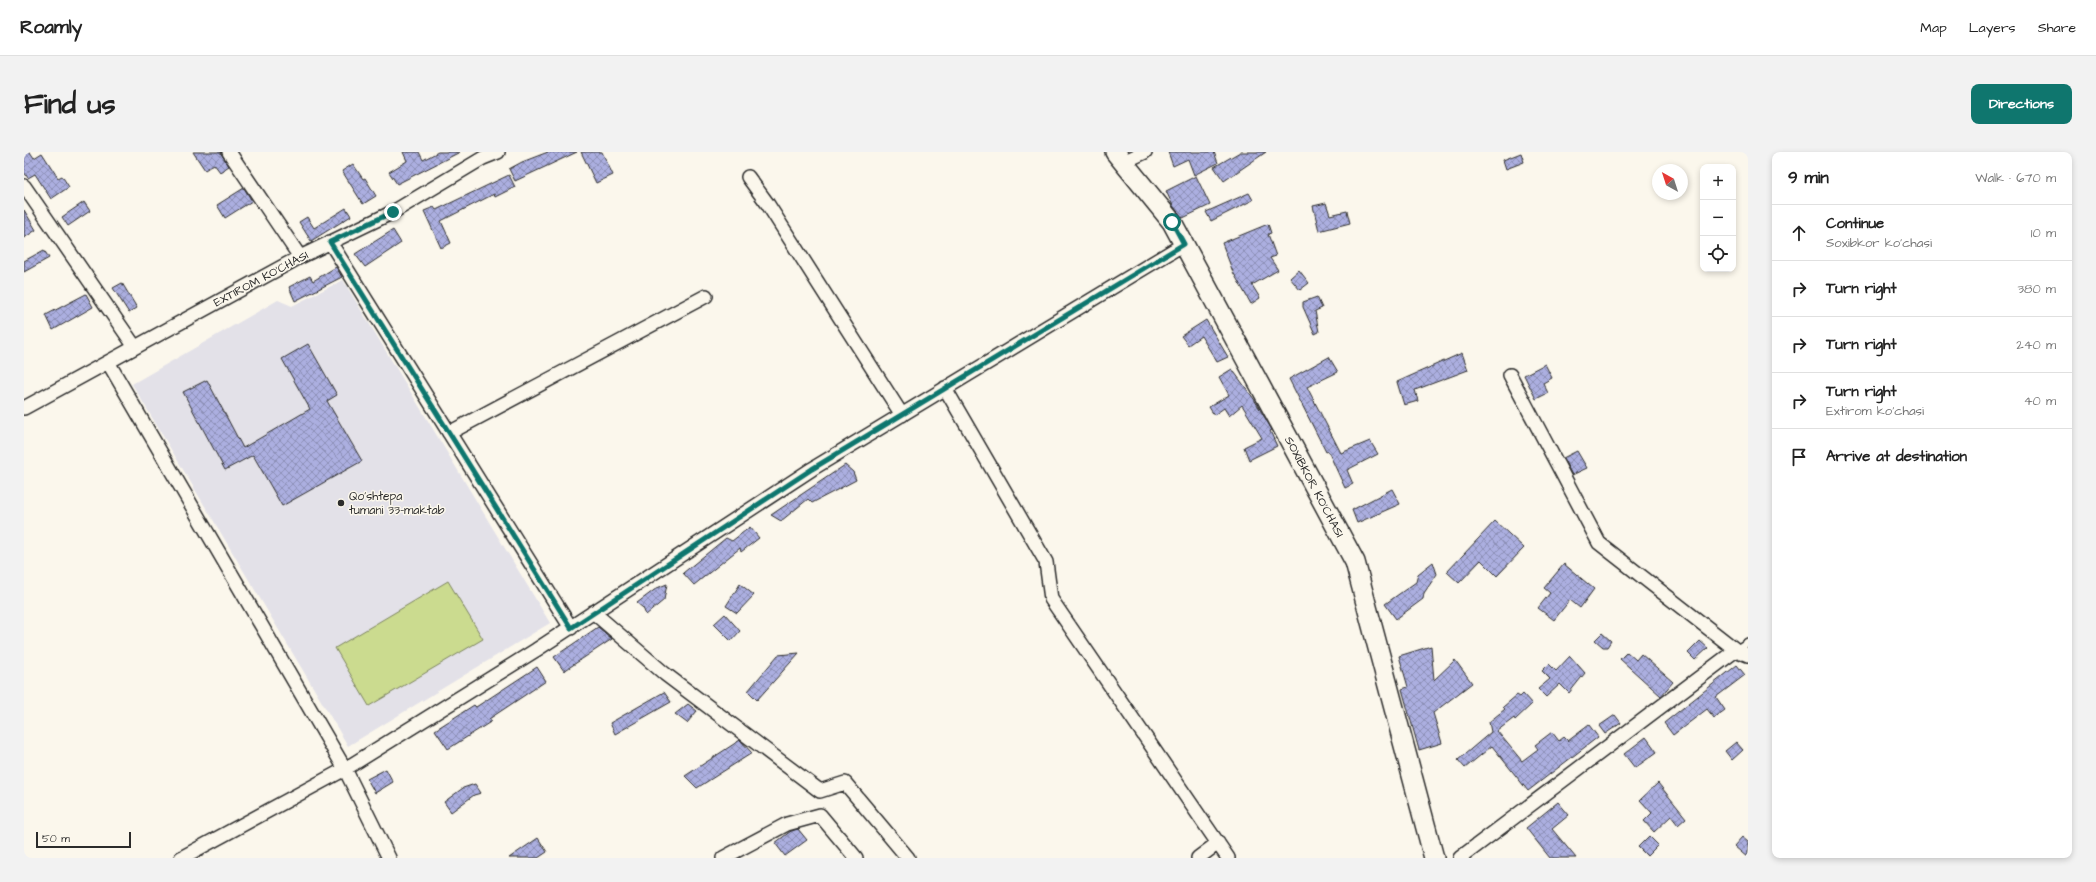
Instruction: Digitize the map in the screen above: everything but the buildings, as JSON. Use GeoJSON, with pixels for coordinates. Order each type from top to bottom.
{"type":"FeatureCollection","features":[{"type":"Feature","properties":{"kind":"main road","name":"SOXIBKOR KO'CHASI"},"geometry":{"type":"LineString","coordinates":[[1119,157],[1172,222],[1355,562],[1434,858]]}},
{"type":"Feature","properties":{"kind":"street"},"geometry":{"type":"LineString","coordinates":[[229,152],[300,258]]}},
{"type":"Feature","properties":{"kind":"street","name":"EXTIROM KO'CHASI"},"geometry":{"type":"LineString","coordinates":[[24,408],[330,242],[393,212],[483,158],[498,152]]}},
{"type":"Feature","properties":{"kind":"street"},"geometry":{"type":"LineString","coordinates":[[1119,157],[1145,152]]}},
{"type":"Feature","properties":{"kind":"street"},"geometry":{"type":"LineString","coordinates":[[748,177],[768,203],[902,415]]}},
{"type":"Feature","properties":{"kind":"street"},"geometry":{"type":"LineString","coordinates":[[24,186],[135,347]]}},
{"type":"Feature","properties":{"kind":"street"},"geometry":{"type":"LineString","coordinates":[[330,242],[571,628]]}},
{"type":"Feature","properties":{"kind":"street"},"geometry":{"type":"LineString","coordinates":[[181,858],[345,769],[571,628],[593,612],[812,469],[1184,244]]}},
{"type":"Feature","properties":{"kind":"street"},"geometry":{"type":"LineString","coordinates":[[449,433],[706,296]]}},
{"type":"Feature","properties":{"kind":"street"},"geometry":{"type":"LineString","coordinates":[[108,362],[345,769],[389,858]]}},
{"type":"Feature","properties":{"kind":"street"},"geometry":{"type":"LineString","coordinates":[[1460,858],[1742,653],[1600,543],[1510,375]]}},
{"type":"Feature","properties":{"kind":"street"},"geometry":{"type":"LineString","coordinates":[[945,388],[1046,562],[1051,599],[1228,858]]}},
{"type":"Feature","properties":{"kind":"street"},"geometry":{"type":"LineString","coordinates":[[593,612],[664,674],[820,791],[845,783],[908,858]]}},
{"type":"Feature","properties":{"kind":"street"},"geometry":{"type":"LineString","coordinates":[[723,858],[787,824],[820,815],[856,858]]}},
{"type":"Feature","properties":{"kind":"street"},"geometry":{"type":"LineString","coordinates":[[1198,858],[1218,843]]}},
{"type":"Feature","properties":{"kind":"lane"},"geometry":{"type":"LineString","coordinates":[[1742,653],[1748,642]]}},
{"type":"Feature","properties":{"kind":"shaded area","name":"Qo'shtepa tumani 33-maktab"},"geometry":{"type":"Polygon","coordinates":[[[343,280],[550,623],[348,746],[132,384],[278,300],[292,306],[343,280]]]}},
{"type":"Feature","properties":{"kind":"green space"},"geometry":{"type":"Polygon","coordinates":[[[448,581],[483,639],[369,706],[335,648],[448,581]]]}},
{"type":"Feature","properties":{"kind":"place","name":"Qo'shtepa tumani 33-maktab"},"geometry":{"type":"Point","coordinates":[341,503]}},
{"type":"Feature","properties":{"kind":"route"},"geometry":{"type":"LineString","coordinates":[[393,212],[330,242],[571,628],[812,469],[1184,244],[1172,222]]}}]}
